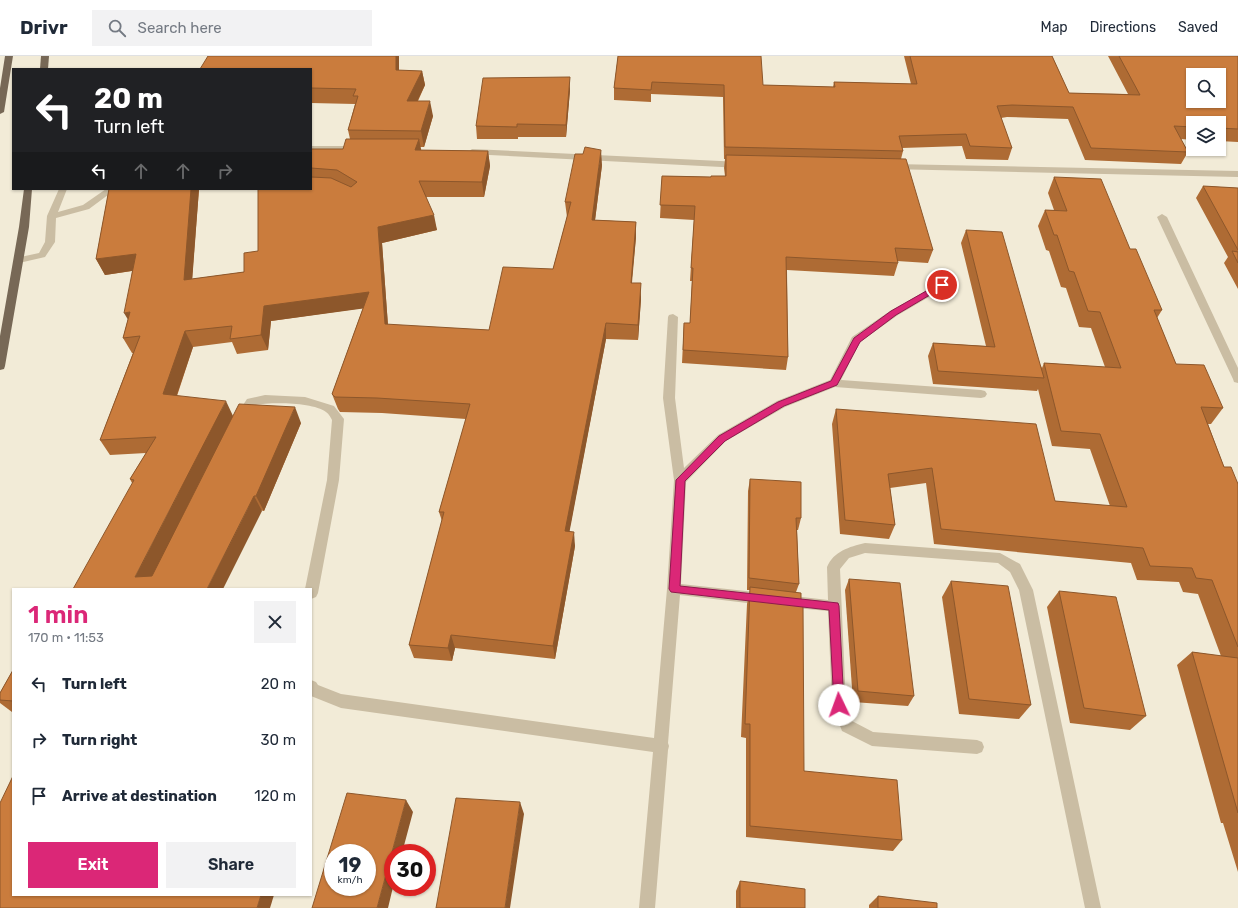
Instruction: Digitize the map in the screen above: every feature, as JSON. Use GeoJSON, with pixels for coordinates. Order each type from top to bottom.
{"type":"FeatureCollection","features":[{"type":"Feature","properties":{"kind":"main road"},"geometry":{"type":"LineString","coordinates":[[0,112],[9,56]]}},
{"type":"Feature","properties":{"kind":"main road"},"geometry":{"type":"LineString","coordinates":[[44,68],[45,56]]}},
{"type":"Feature","properties":{"kind":"main road"},"geometry":{"type":"LineString","coordinates":[[0,366],[19,260],[28,190]]}},
{"type":"Feature","properties":{"kind":"street"},"geometry":{"type":"LineString","coordinates":[[312,149],[369,149]]}},
{"type":"Feature","properties":{"kind":"street"},"geometry":{"type":"LineString","coordinates":[[462,152],[753,165]]}},
{"type":"Feature","properties":{"kind":"street"},"geometry":{"type":"LineString","coordinates":[[886,167],[1238,174]]}},
{"type":"Feature","properties":{"kind":"street"},"geometry":{"type":"LineString","coordinates":[[19,260],[42,255],[50,242],[52,216],[63,190]]}},
{"type":"Feature","properties":{"kind":"street"},"geometry":{"type":"LineString","coordinates":[[52,216],[86,207],[111,190]]}},
{"type":"Feature","properties":{"kind":"street"},"geometry":{"type":"LineString","coordinates":[[1162,218],[1238,379]]}},
{"type":"Feature","properties":{"kind":"street"},"geometry":{"type":"LineString","coordinates":[[834,383],[856,340],[894,313],[942,285]]}},
{"type":"Feature","properties":{"kind":"street"},"geometry":{"type":"LineString","coordinates":[[647,908],[662,746],[674,589],[680,480],[669,398],[673,317]]}},
{"type":"Feature","properties":{"kind":"street"},"geometry":{"type":"LineString","coordinates":[[680,480],[722,438],[781,404],[834,383],[981,394]]}},
{"type":"Feature","properties":{"kind":"street"},"geometry":{"type":"LineString","coordinates":[[237,425],[251,402],[265,399],[301,400],[330,409],[338,419],[334,480],[312,588]]}},
{"type":"Feature","properties":{"kind":"street"},"geometry":{"type":"LineString","coordinates":[[977,747],[872,739],[846,726],[839,705],[833,567],[845,554],[865,548],[1000,558],[1015,568],[1026,590],[1093,908]]}},
{"type":"Feature","properties":{"kind":"street"},"geometry":{"type":"LineString","coordinates":[[674,589],[834,606]]}},
{"type":"Feature","properties":{"kind":"street"},"geometry":{"type":"LineString","coordinates":[[312,688],[341,701],[662,746]]}},
{"type":"Feature","properties":{"kind":"building"},"geometry":{"type":"Polygon","coordinates":[[[208,56],[396,56],[396,70],[422,71],[407,101],[430,101],[421,131],[348,130],[358,96],[353,96],[356,89],[312,88],[312,68],[201,68],[208,56]]]}},
{"type":"Feature","properties":{"kind":"building"},"geometry":{"type":"Polygon","coordinates":[[[618,56],[761,56],[763,85],[835,87],[834,82],[917,84],[910,56],[1052,56],[1069,93],[1140,95],[1119,56],[1238,56],[1238,129],[1226,128],[1226,116],[1186,116],[1186,127],[1174,126],[1186,148],[1186,152],[1091,148],[1073,107],[1012,105],[997,106],[1012,148],[970,146],[966,134],[899,136],[903,151],[725,147],[724,85],[652,82],[651,90],[614,88],[618,56]]]}},
{"type":"Feature","properties":{"kind":"building"},"geometry":{"type":"Polygon","coordinates":[[[570,77],[566,125],[517,124],[517,127],[476,126],[483,78],[570,77]]]}},
{"type":"Feature","properties":{"kind":"building"},"geometry":{"type":"Polygon","coordinates":[[[346,139],[419,139],[415,150],[488,151],[482,182],[419,181],[434,215],[378,227],[385,324],[489,330],[503,267],[553,269],[571,202],[565,202],[575,154],[583,154],[585,147],[601,150],[592,220],[636,222],[631,283],[641,283],[638,325],[606,323],[565,531],[574,532],[553,646],[451,635],[448,648],[409,645],[444,512],[439,512],[470,404],[335,397],[332,394],[369,292],[264,306],[261,335],[230,339],[232,326],[185,331],[163,394],[226,401],[135,577],[152,576],[239,404],[295,407],[256,496],[254,496],[208,588],[74,588],[134,480],[130,479],[156,437],[100,440],[140,336],[123,338],[130,312],[124,313],[136,254],[96,259],[109,190],[191,190],[184,280],[244,272],[244,253],[258,251],[258,190],[312,190],[312,177],[331,178],[351,187],[357,182],[337,170],[312,168],[312,149],[343,149],[346,139]]]}},
{"type":"Feature","properties":{"kind":"building"},"geometry":{"type":"Polygon","coordinates":[[[726,155],[906,159],[933,250],[895,248],[898,263],[786,257],[788,357],[683,350],[684,323],[690,323],[693,268],[691,268],[695,206],[660,205],[662,176],[726,176],[726,155]]]}},
{"type":"Feature","properties":{"kind":"building"},"geometry":{"type":"Polygon","coordinates":[[[1054,177],[1101,179],[1130,249],[1136,249],[1162,310],[1154,310],[1176,364],[1204,365],[1223,408],[1201,407],[1224,467],[1231,467],[1238,484],[1238,647],[1212,580],[1196,578],[1192,568],[1150,566],[1143,548],[941,529],[932,468],[888,474],[895,525],[845,520],[836,409],[1036,424],[1055,501],[1127,507],[1100,434],[1061,431],[1044,363],[1121,368],[1100,312],[1088,311],[1074,272],[1069,271],[1057,235],[1054,235],[1045,210],[1067,211],[1054,177]]]}},
{"type":"Feature","properties":{"kind":"building"},"geometry":{"type":"Polygon","coordinates":[[[1203,186],[1238,188],[1238,250],[1203,186]]]}},
{"type":"Feature","properties":{"kind":"building"},"geometry":{"type":"Polygon","coordinates":[[[966,230],[1002,232],[1044,378],[938,371],[933,343],[995,347],[966,230]]]}},
{"type":"Feature","properties":{"kind":"building"},"geometry":{"type":"Polygon","coordinates":[[[1232,251],[1238,252],[1238,263],[1232,251]]]}},
{"type":"Feature","properties":{"kind":"building"},"geometry":{"type":"Polygon","coordinates":[[[750,479],[801,482],[801,518],[796,518],[799,584],[749,578],[750,479]]]}},
{"type":"Feature","properties":{"kind":"building"},"geometry":{"type":"Polygon","coordinates":[[[849,579],[900,583],[914,696],[858,691],[849,579]]]}},
{"type":"Feature","properties":{"kind":"building"},"geometry":{"type":"Polygon","coordinates":[[[951,581],[1008,586],[1031,705],[969,699],[951,581]]]}},
{"type":"Feature","properties":{"kind":"building"},"geometry":{"type":"Polygon","coordinates":[[[750,587],[801,593],[801,604],[803,604],[804,771],[897,780],[902,840],[750,826],[750,724],[745,724],[750,587]]]}},
{"type":"Feature","properties":{"kind":"building"},"geometry":{"type":"Polygon","coordinates":[[[1059,591],[1116,597],[1146,716],[1084,708],[1059,591]]]}},
{"type":"Feature","properties":{"kind":"building"},"geometry":{"type":"Polygon","coordinates":[[[1192,652],[1238,658],[1238,813],[1192,652]]]}},
{"type":"Feature","properties":{"kind":"building"},"geometry":{"type":"Polygon","coordinates":[[[12,672],[12,701],[0,700],[0,693],[12,672]]]}},
{"type":"Feature","properties":{"kind":"building"},"geometry":{"type":"Polygon","coordinates":[[[12,778],[12,896],[261,896],[257,908],[0,908],[0,803],[12,778]]]}},
{"type":"Feature","properties":{"kind":"building"},"geometry":{"type":"Polygon","coordinates":[[[347,793],[406,800],[394,844],[384,844],[384,882],[377,908],[312,908],[324,869],[324,896],[376,896],[376,844],[331,844],[347,793]]]}},
{"type":"Feature","properties":{"kind":"building"},"geometry":{"type":"Polygon","coordinates":[[[456,798],[520,802],[505,908],[436,908],[456,798]]]}},
{"type":"Feature","properties":{"kind":"building"},"geometry":{"type":"Polygon","coordinates":[[[740,881],[805,889],[805,908],[740,908],[740,881]]]}},
{"type":"Feature","properties":{"kind":"building"},"geometry":{"type":"Polygon","coordinates":[[[878,896],[937,903],[937,908],[878,908],[878,896]]]}},
{"type":"Feature","properties":{"kind":"route"},"geometry":{"type":"LineString","coordinates":[[839,705],[834,606],[674,589],[680,480],[722,438],[781,404],[834,383],[856,340],[894,313],[942,285]]}}]}
